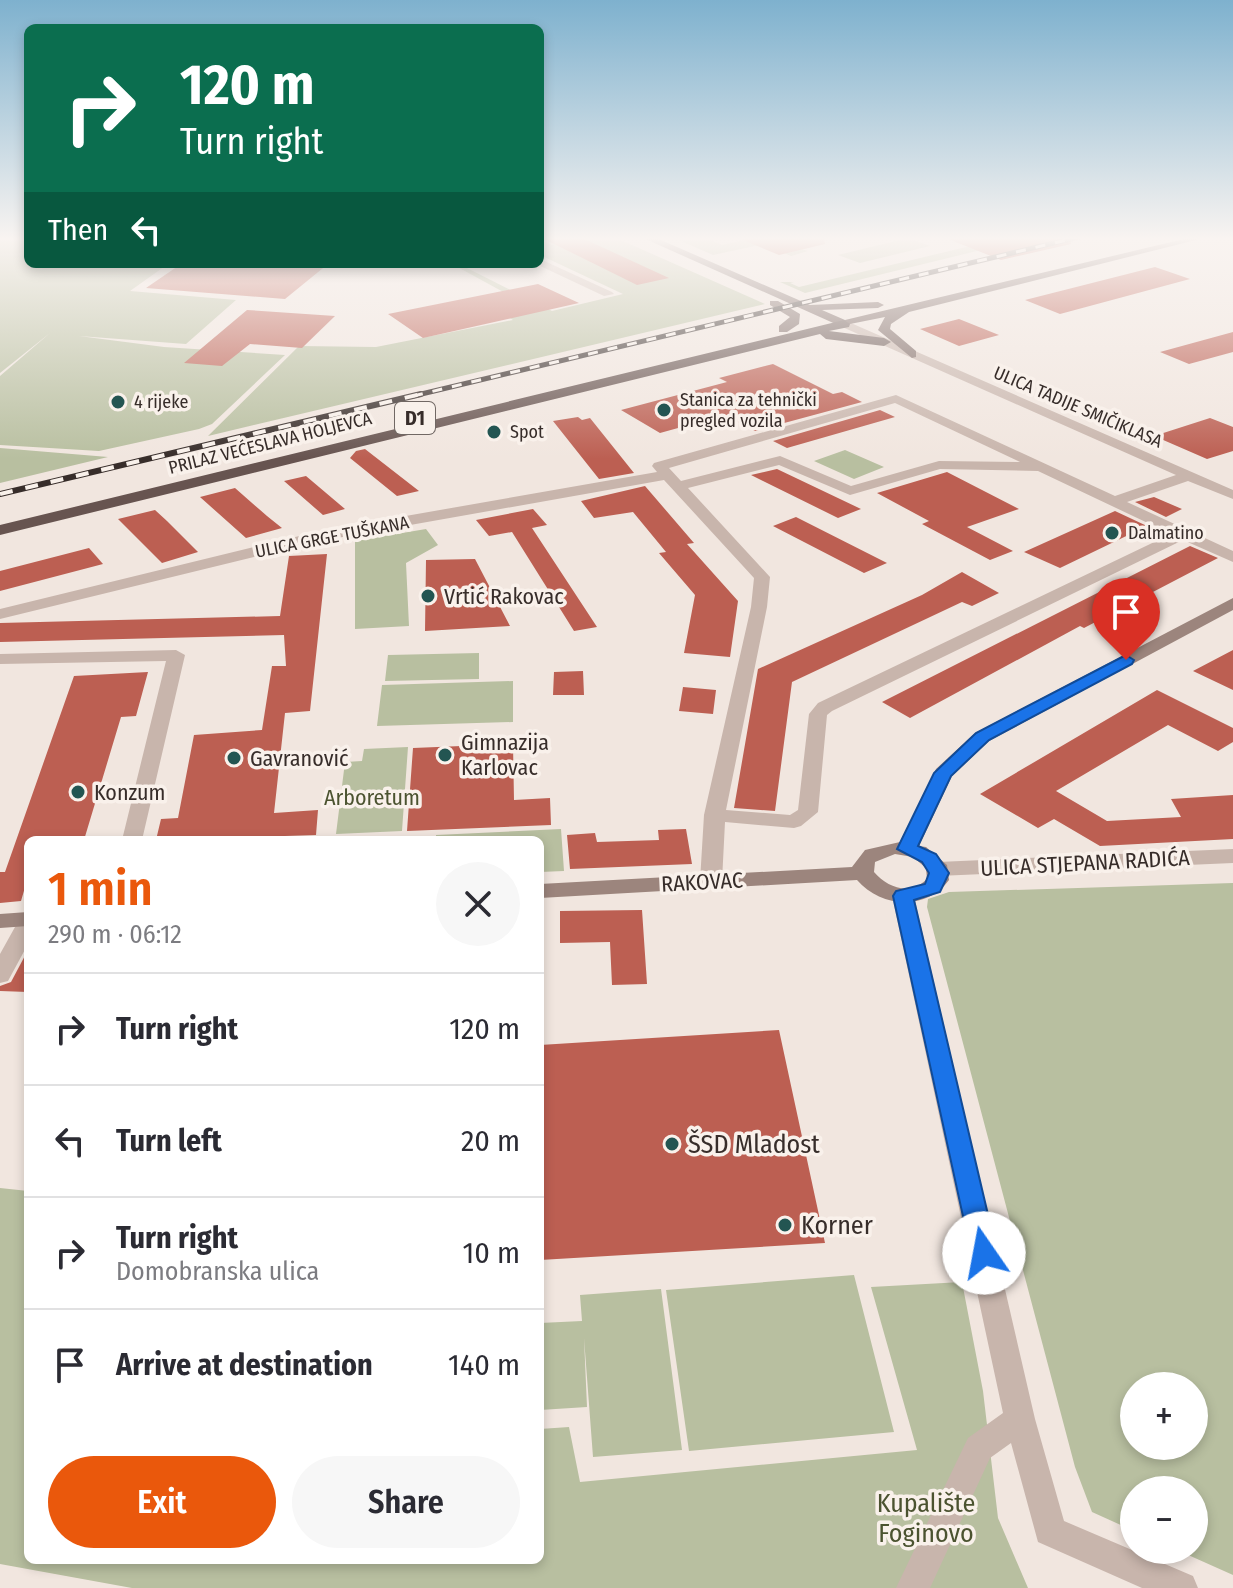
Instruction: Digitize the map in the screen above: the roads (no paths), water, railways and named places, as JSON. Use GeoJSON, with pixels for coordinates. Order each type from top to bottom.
{"type":"FeatureCollection","features":[{"type":"Feature","properties":{"kind":"highway","name":"PRILAZ VEĆESLAVA HOLJEVCA"},"geometry":{"type":"LineString","coordinates":[[0,530],[837,321]]}},
{"type":"Feature","properties":{"kind":"highway","name":"PRILAZ VEĆESLAVA HOLJEVCA"},"geometry":{"type":"LineString","coordinates":[[0,518],[784,334]]}},
{"type":"Feature","properties":{"kind":"highway"},"geometry":{"type":"LineString","coordinates":[[784,334],[842,335],[884,342]]}},
{"type":"Feature","properties":{"kind":"main road"},"geometry":{"type":"LineString","coordinates":[[784,334],[795,322],[794,314],[788,311]]}},
{"type":"Feature","properties":{"kind":"main road","name":"ULICA TADIJE SMIČIKLASA"},"geometry":{"type":"LineString","coordinates":[[814,311],[837,321]]}},
{"type":"Feature","properties":{"kind":"main road","name":"PRILAZ VEĆESLAVA HOLJEVCA"},"geometry":{"type":"LineString","coordinates":[[837,321],[865,311]]}},
{"type":"Feature","properties":{"kind":"main road","name":"PRILAZ VEĆESLAVA HOLJEVCA"},"geometry":{"type":"LineString","coordinates":[[837,321],[894,311]]}},
{"type":"Feature","properties":{"kind":"main road"},"geometry":{"type":"LineString","coordinates":[[903,311],[886,322],[884,330],[912,354]]}},
{"type":"Feature","properties":{"kind":"main road"},"geometry":{"type":"LineString","coordinates":[[907,849],[943,773],[982,737],[1233,603]]}},
{"type":"Feature","properties":{"kind":"main road"},"geometry":{"type":"LineString","coordinates":[[895,848],[907,849],[929,858],[938,869],[938,880],[933,887],[925,892],[903,896],[877,888],[863,873],[863,866],[873,853],[895,848]]}},
{"type":"Feature","properties":{"kind":"main road","name":"RAKOVAC"},"geometry":{"type":"LineString","coordinates":[[544,891],[863,873]]}},
{"type":"Feature","properties":{"kind":"main road"},"geometry":{"type":"LineString","coordinates":[[0,921],[24,921]]}},
{"type":"Feature","properties":{"kind":"street","name":"ULICA TADIJE SMIČIKLASA"},"geometry":{"type":"LineString","coordinates":[[837,321],[1233,495]]}},
{"type":"Feature","properties":{"kind":"street","name":"ULICA GRGE TUŠKANA"},"geometry":{"type":"LineString","coordinates":[[672,480],[659,466],[896,399],[1233,557]]}},
{"type":"Feature","properties":{"kind":"street","name":"ULICA GRGE TUŠKANA"},"geometry":{"type":"LineString","coordinates":[[0,614],[320,536],[672,480],[715,479],[780,460],[850,491],[939,465],[1043,468]]}},
{"type":"Feature","properties":{"kind":"street"},"geometry":{"type":"LineString","coordinates":[[1114,501],[1191,475]]}},
{"type":"Feature","properties":{"kind":"street"},"geometry":{"type":"LineString","coordinates":[[672,480],[762,577],[759,607],[714,815],[711,881]]}},
{"type":"Feature","properties":{"kind":"street"},"geometry":{"type":"LineString","coordinates":[[714,815],[794,822],[808,812],[818,714],[825,707],[1183,534]]}},
{"type":"Feature","properties":{"kind":"street"},"geometry":{"type":"LineString","coordinates":[[0,659],[176,655],[133,836]]}},
{"type":"Feature","properties":{"kind":"street","name":"ULICA STJEPANA RADIĆA"},"geometry":{"type":"LineString","coordinates":[[938,869],[1233,856]]}},
{"type":"Feature","properties":{"kind":"street"},"geometry":{"type":"LineString","coordinates":[[903,896],[1020,1419],[1050,1531],[1181,1588]]}},
{"type":"Feature","properties":{"kind":"street"},"geometry":{"type":"LineString","coordinates":[[0,975],[24,929]]}},
{"type":"Feature","properties":{"kind":"street"},"geometry":{"type":"LineString","coordinates":[[913,1588],[979,1448],[1020,1419]]}},
{"type":"Feature","properties":{"kind":"railway"},"geometry":{"type":"LineString","coordinates":[[413,396],[769,311]]}},
{"type":"Feature","properties":{"kind":"railway"},"geometry":{"type":"LineString","coordinates":[[0,494],[421,394]]}},
{"type":"Feature","properties":{"kind":"place","name":"4 rijeke"},"geometry":{"type":"Point","coordinates":[118,402]}},
{"type":"Feature","properties":{"kind":"place","name":"Stanica za tehnički pregled vozila"},"geometry":{"type":"Point","coordinates":[664,410]}},
{"type":"Feature","properties":{"kind":"place","name":"Spot"},"geometry":{"type":"Point","coordinates":[494,432]}},
{"type":"Feature","properties":{"kind":"place","name":"Dalmatino"},"geometry":{"type":"Point","coordinates":[1112,533]}},
{"type":"Feature","properties":{"kind":"place","name":"Vrtić Rakovac"},"geometry":{"type":"Point","coordinates":[428,596]}},
{"type":"Feature","properties":{"kind":"place","name":"Gimnazija Karlovac"},"geometry":{"type":"Point","coordinates":[445,755]}},
{"type":"Feature","properties":{"kind":"place","name":"Gavranović"},"geometry":{"type":"Point","coordinates":[234,758]}},
{"type":"Feature","properties":{"kind":"place","name":"Konzum"},"geometry":{"type":"Point","coordinates":[78,792]}},
{"type":"Feature","properties":{"kind":"place","name":"ŠSD Mladost"},"geometry":{"type":"Point","coordinates":[672,1144]}},
{"type":"Feature","properties":{"kind":"place","name":"Korner"},"geometry":{"type":"Point","coordinates":[785,1225]}},
{"type":"Feature","properties":{"kind":"park label","name":"Arboretum"},"geometry":{"type":"Point","coordinates":[372,797]}},
{"type":"Feature","properties":{"kind":"park label","name":"Kupalište Foginovo"},"geometry":{"type":"Point","coordinates":[926,1518]}}]}
